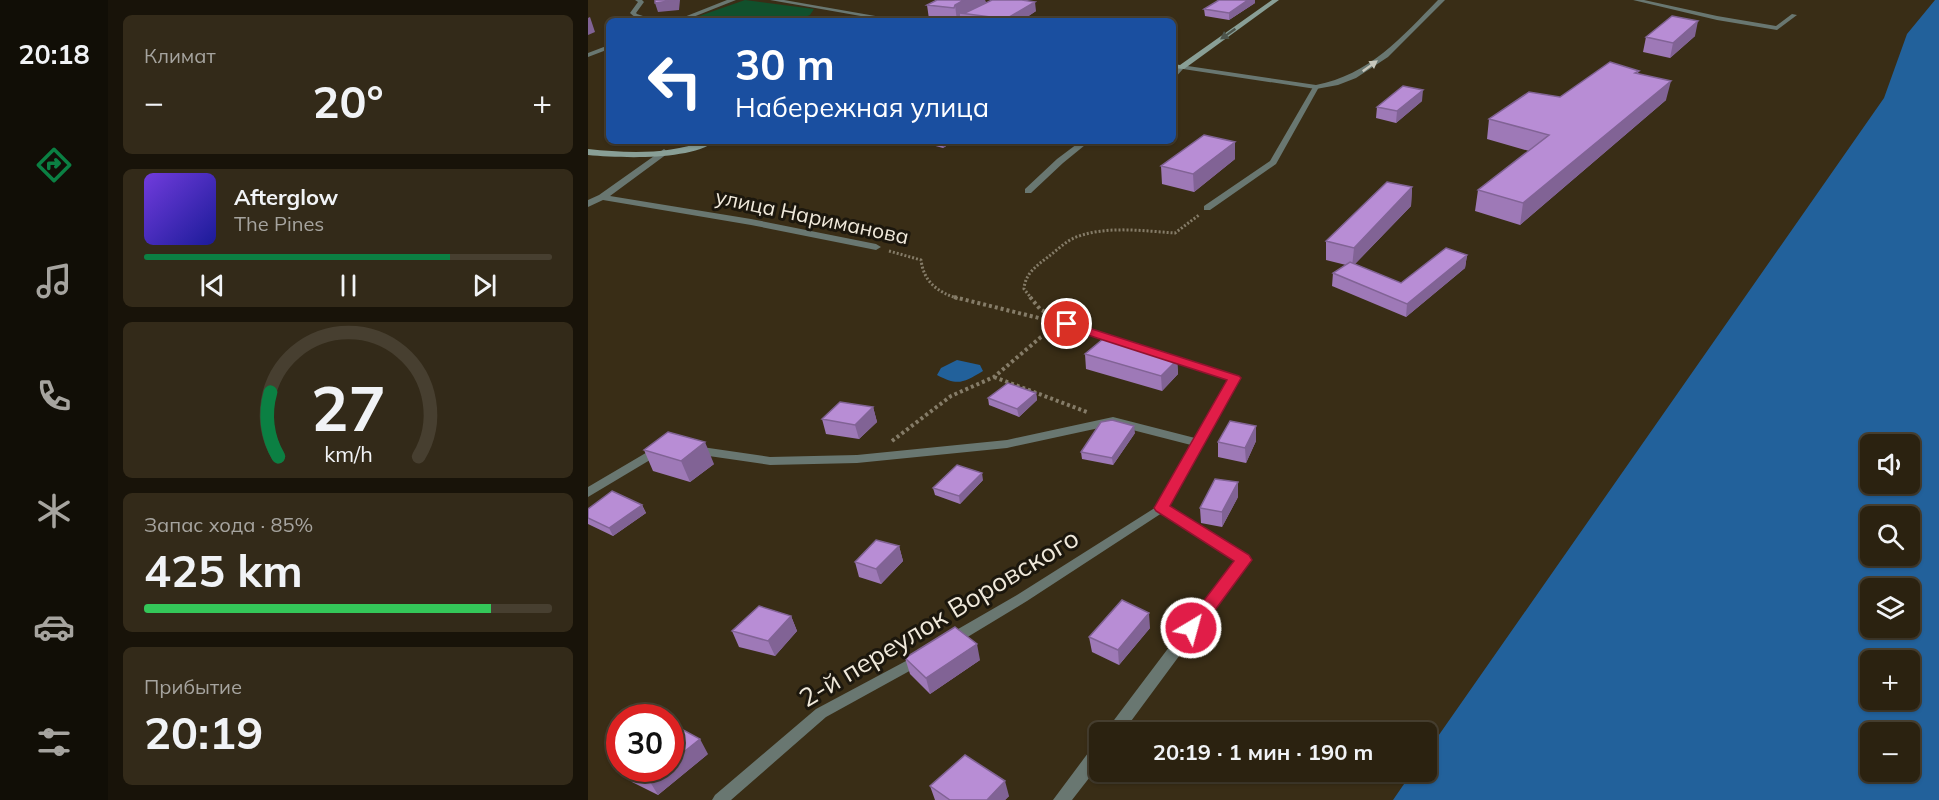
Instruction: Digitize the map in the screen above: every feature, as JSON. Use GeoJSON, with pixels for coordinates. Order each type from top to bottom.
{"type":"FeatureCollection","features":[{"type":"Feature","properties":{"kind":"street"},"geometry":{"type":"LineString","coordinates":[[685,18],[733,0]]}},
{"type":"Feature","properties":{"kind":"street"},"geometry":{"type":"LineString","coordinates":[[773,0],[884,18]]}},
{"type":"Feature","properties":{"kind":"street"},"geometry":{"type":"LineString","coordinates":[[1177,66],[1276,0]]}},
{"type":"Feature","properties":{"kind":"street"},"geometry":{"type":"LineString","coordinates":[[1177,66],[1316,87],[1332,85],[1365,71],[1393,49],[1442,0]]}},
{"type":"Feature","properties":{"kind":"street"},"geometry":{"type":"LineString","coordinates":[[1636,0],[1717,18],[1777,28],[1794,15]]}},
{"type":"Feature","properties":{"kind":"street"},"geometry":{"type":"LineString","coordinates":[[588,56],[606,48]]}},
{"type":"Feature","properties":{"kind":"street"},"geometry":{"type":"LineString","coordinates":[[588,152],[625,156],[664,152],[699,144]]}},
{"type":"Feature","properties":{"kind":"street"},"geometry":{"type":"LineString","coordinates":[[1028,190],[1082,144]]}},
{"type":"Feature","properties":{"kind":"street"},"geometry":{"type":"LineString","coordinates":[[588,204],[602,197],[664,152]]}},
{"type":"Feature","properties":{"kind":"street","name":"улица Нариманова"},"geometry":{"type":"LineString","coordinates":[[602,197],[751,222],[876,247]]}},
{"type":"Feature","properties":{"kind":"street"},"geometry":{"type":"LineString","coordinates":[[1067,324],[1235,378],[1161,508],[1244,560],[1121,722]]}},
{"type":"Feature","properties":{"kind":"street"},"geometry":{"type":"LineString","coordinates":[[588,493],[665,445],[770,461],[874,457],[1007,444],[1088,425],[1113,422],[1198,442]]}},
{"type":"Feature","properties":{"kind":"street"},"geometry":{"type":"LineString","coordinates":[[1062,800],[1089,764]]}},
{"type":"Feature","properties":{"kind":"lane"},"geometry":{"type":"LineString","coordinates":[[638,0],[641,2],[633,13],[645,18]]}},
{"type":"Feature","properties":{"kind":"lane"},"geometry":{"type":"LineString","coordinates":[[1208,208],[1273,162],[1316,87]]}},
{"type":"Feature","properties":{"kind":"lane","name":"2-й переулок Воровского"},"geometry":{"type":"LineString","coordinates":[[720,800],[821,713],[1022,598],[1161,508]]}},
{"type":"Feature","properties":{"kind":"path"},"geometry":{"type":"LineString","coordinates":[[1067,324],[1040,309],[1024,289],[1025,279],[1038,264],[1073,238],[1102,231],[1122,230],[1175,233],[1208,208]]}},
{"type":"Feature","properties":{"kind":"path","name":"улица Нариманова"},"geometry":{"type":"LineString","coordinates":[[876,247],[921,260],[922,270],[932,286],[967,301],[1067,324]]}},
{"type":"Feature","properties":{"kind":"path"},"geometry":{"type":"LineString","coordinates":[[874,457],[951,396],[994,378],[1041,337],[1067,324]]}},
{"type":"Feature","properties":{"kind":"path"},"geometry":{"type":"LineString","coordinates":[[994,378],[1113,422]]}},
{"type":"Feature","properties":{"kind":"green space"},"geometry":{"type":"Polygon","coordinates":[[[745,0],[814,9],[810,15],[802,18],[694,18],[745,0]]]}},
{"type":"Feature","properties":{"kind":"water"},"geometry":{"type":"Polygon","coordinates":[[[1935,0],[1939,0],[1939,800],[1393,800],[1405,782],[1437,782],[1437,738],[1884,98],[1907,34],[1935,0]]]}},
{"type":"Feature","properties":{"kind":"water"},"geometry":{"type":"Polygon","coordinates":[[[957,360],[980,365],[983,371],[960,382],[950,381],[937,375],[941,368],[957,360]]]}},
{"type":"Feature","properties":{"kind":"building"},"geometry":{"type":"Polygon","coordinates":[[[655,0],[676,0],[655,3],[655,0]]]}},
{"type":"Feature","properties":{"kind":"building"},"geometry":{"type":"Polygon","coordinates":[[[937,0],[964,0],[954,8],[927,5],[937,0]]]}},
{"type":"Feature","properties":{"kind":"building"},"geometry":{"type":"Polygon","coordinates":[[[992,0],[1035,2],[1008,18],[960,13],[965,13],[992,0]]]}},
{"type":"Feature","properties":{"kind":"building"},"geometry":{"type":"Polygon","coordinates":[[[1219,0],[1248,0],[1229,13],[1204,9],[1219,0]]]}},
{"type":"Feature","properties":{"kind":"building"},"geometry":{"type":"Polygon","coordinates":[[[1672,16],[1698,21],[1673,43],[1646,37],[1672,16]]]}},
{"type":"Feature","properties":{"kind":"building"},"geometry":{"type":"Polygon","coordinates":[[[1610,62],[1639,71],[1635,73],[1671,81],[1523,203],[1478,190],[1549,135],[1489,119],[1529,92],[1560,97],[1610,62]]]}},
{"type":"Feature","properties":{"kind":"building"},"geometry":{"type":"Polygon","coordinates":[[[1403,86],[1423,90],[1397,111],[1377,107],[1403,86]]]}},
{"type":"Feature","properties":{"kind":"building"},"geometry":{"type":"Polygon","coordinates":[[[1204,135],[1235,142],[1193,174],[1161,166],[1204,135]]]}},
{"type":"Feature","properties":{"kind":"building"},"geometry":{"type":"Polygon","coordinates":[[[1387,182],[1412,187],[1354,248],[1326,241],[1387,182]]]}},
{"type":"Feature","properties":{"kind":"building"},"geometry":{"type":"Polygon","coordinates":[[[1446,248],[1467,255],[1407,304],[1333,273],[1350,262],[1401,283],[1446,248]]]}},
{"type":"Feature","properties":{"kind":"building"},"geometry":{"type":"Polygon","coordinates":[[[1103,339],[1177,360],[1161,376],[1085,354],[1103,339]]]}},
{"type":"Feature","properties":{"kind":"building"},"geometry":{"type":"Polygon","coordinates":[[[1008,383],[1036,393],[1017,409],[988,398],[1008,383]]]}},
{"type":"Feature","properties":{"kind":"building"},"geometry":{"type":"Polygon","coordinates":[[[840,402],[873,407],[855,425],[822,419],[840,402]]]}},
{"type":"Feature","properties":{"kind":"building"},"geometry":{"type":"Polygon","coordinates":[[[1112,420],[1134,426],[1112,458],[1081,452],[1101,422],[1112,420]]]}},
{"type":"Feature","properties":{"kind":"building"},"geometry":{"type":"Polygon","coordinates":[[[1230,421],[1256,426],[1245,448],[1218,442],[1230,421]]]}},
{"type":"Feature","properties":{"kind":"building"},"geometry":{"type":"Polygon","coordinates":[[[668,432],[705,442],[681,461],[644,450],[668,432]]]}},
{"type":"Feature","properties":{"kind":"building"},"geometry":{"type":"Polygon","coordinates":[[[957,465],[982,473],[959,496],[933,488],[957,465]]]}},
{"type":"Feature","properties":{"kind":"building"},"geometry":{"type":"Polygon","coordinates":[[[1215,479],[1238,482],[1222,512],[1200,508],[1215,479]]]}},
{"type":"Feature","properties":{"kind":"building"},"geometry":{"type":"Polygon","coordinates":[[[612,491],[642,505],[609,528],[588,518],[588,509],[612,491]]]}},
{"type":"Feature","properties":{"kind":"building"},"geometry":{"type":"Polygon","coordinates":[[[876,540],[899,546],[876,569],[855,562],[876,540]]]}},
{"type":"Feature","properties":{"kind":"building"},"geometry":{"type":"Polygon","coordinates":[[[1122,600],[1149,613],[1118,650],[1089,637],[1122,600]]]}},
{"type":"Feature","properties":{"kind":"building"},"geometry":{"type":"Polygon","coordinates":[[[759,606],[791,616],[768,641],[732,631],[759,606]]]}},
{"type":"Feature","properties":{"kind":"building"},"geometry":{"type":"Polygon","coordinates":[[[955,627],[977,644],[926,678],[905,658],[955,627]]]}},
{"type":"Feature","properties":{"kind":"building"},"geometry":{"type":"Polygon","coordinates":[[[684,730],[700,739],[684,752],[684,730]]]}},
{"type":"Feature","properties":{"kind":"building"},"geometry":{"type":"Polygon","coordinates":[[[965,755],[1005,781],[987,800],[950,800],[930,786],[965,755]]]}},
{"type":"Feature","properties":{"kind":"route"},"geometry":{"type":"LineString","coordinates":[[1067,324],[1235,378],[1161,508],[1244,560],[1191,628]]}}]}
